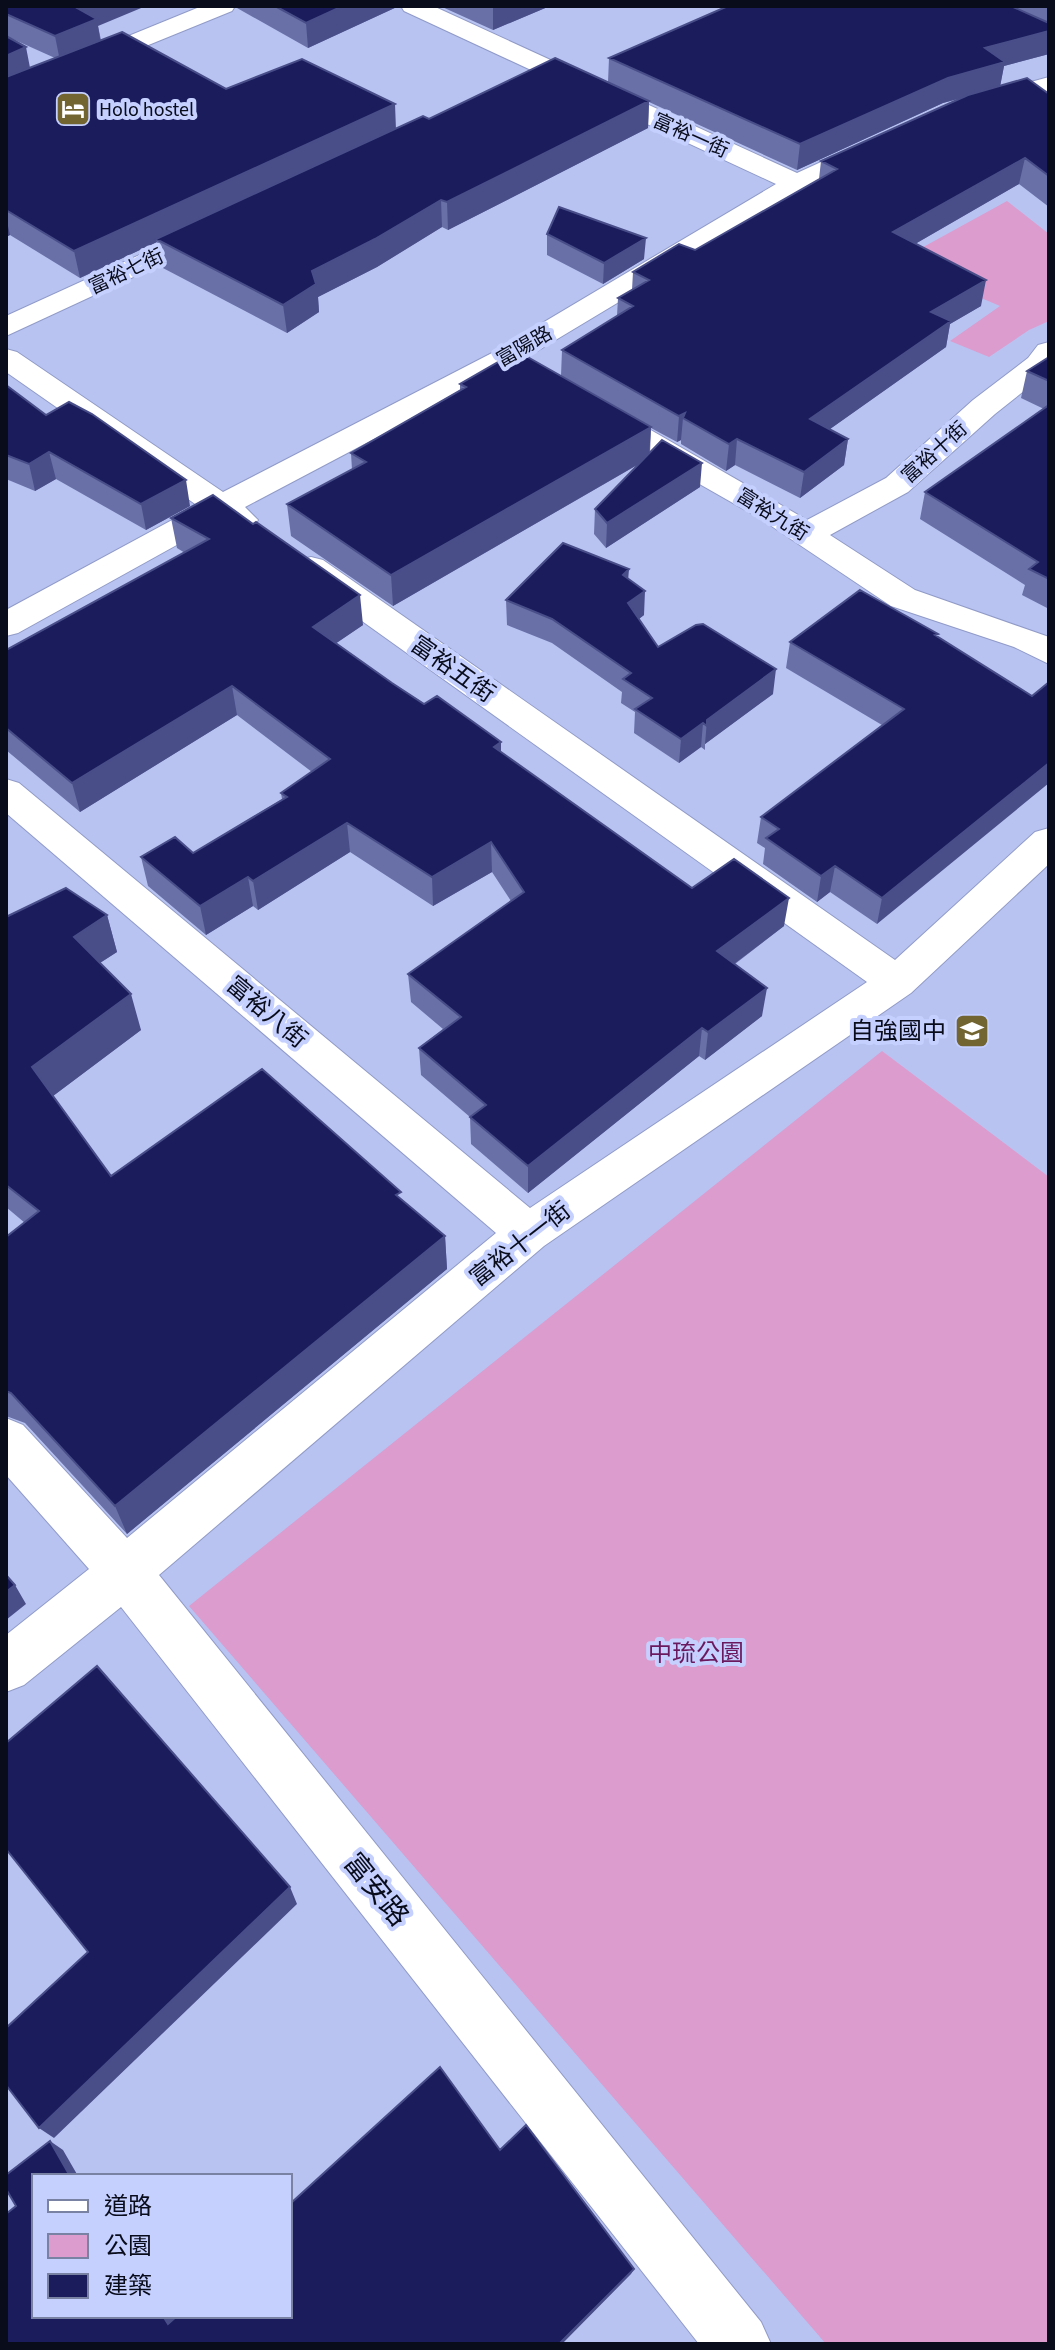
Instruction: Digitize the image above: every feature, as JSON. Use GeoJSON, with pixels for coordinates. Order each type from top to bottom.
{"type":"FeatureCollection","features":[{"type":"Feature","properties":{"kind":"street"},"geometry":{"type":"LineString","coordinates":[[6,95],[223,6]]}},
{"type":"Feature","properties":{"kind":"street","name":"富裕一街"},"geometry":{"type":"LineString","coordinates":[[413,6],[797,183]]}},
{"type":"Feature","properties":{"kind":"street"},"geometry":{"type":"LineString","coordinates":[[33,59],[60,74]]}},
{"type":"Feature","properties":{"kind":"street"},"geometry":{"type":"LineString","coordinates":[[521,85],[550,71]]}},
{"type":"Feature","properties":{"kind":"street"},"geometry":{"type":"LineString","coordinates":[[953,112],[1049,85]]}},
{"type":"Feature","properties":{"kind":"street","name":"富陽路"},"geometry":{"type":"LineString","coordinates":[[6,625],[222,506],[517,367],[797,183],[896,138]]}},
{"type":"Feature","properties":{"kind":"street","name":"富裕七街"},"geometry":{"type":"LineString","coordinates":[[6,327],[235,220]]}},
{"type":"Feature","properties":{"kind":"street","name":"富裕十街"},"geometry":{"type":"LineString","coordinates":[[806,534],[897,485],[984,407],[1039,364],[1049,351]]}},
{"type":"Feature","properties":{"kind":"street","name":"富裕五街"},"geometry":{"type":"LineString","coordinates":[[6,358],[222,506],[897,982]]}},
{"type":"Feature","properties":{"kind":"street","name":"富裕九街"},"geometry":{"type":"LineString","coordinates":[[571,397],[773,512],[903,598],[1026,639],[1049,652]]}},
{"type":"Feature","properties":{"kind":"street","name":"富裕八街"},"geometry":{"type":"LineString","coordinates":[[6,792],[528,1233]]}},
{"type":"Feature","properties":{"kind":"street","name":"富裕十一街"},"geometry":{"type":"LineString","coordinates":[[6,1667],[125,1572],[528,1233],[897,982],[1049,842]]}},
{"type":"Feature","properties":{"kind":"street","name":"富安路"},"geometry":{"type":"LineString","coordinates":[[6,1440],[125,1572],[739,2344]]}},
{"type":"Feature","properties":{"kind":"green space"},"geometry":{"type":"Polygon","coordinates":[[[1007,201],[1049,234],[1049,321],[1029,330],[989,357],[950,341],[1000,306],[896,262],[1007,201]]]}},
{"type":"Feature","properties":{"kind":"green space","name":"中琉公園"},"geometry":{"type":"Polygon","coordinates":[[[882,1051],[1049,1177],[1049,2344],[826,2344],[189,1606],[882,1051]]]}},
{"type":"Feature","properties":{"kind":"building"},"geometry":{"type":"Polygon","coordinates":[[[6,6],[82,6],[77,8],[97,19],[55,36],[6,14],[6,6]]]}},
{"type":"Feature","properties":{"kind":"building"},"geometry":{"type":"Polygon","coordinates":[[[275,6],[343,6],[306,23],[275,6]]]}},
{"type":"Feature","properties":{"kind":"building"},"geometry":{"type":"Polygon","coordinates":[[[728,6],[1011,6],[1049,23],[1049,31],[985,48],[1005,62],[948,78],[800,144],[609,58],[728,6]]]}},
{"type":"Feature","properties":{"kind":"building"},"geometry":{"type":"Polygon","coordinates":[[[122,32],[226,89],[302,59],[395,104],[74,251],[6,210],[6,77],[122,32]]]}},
{"type":"Feature","properties":{"kind":"building"},"geometry":{"type":"Polygon","coordinates":[[[6,36],[26,47],[6,56],[6,36]]]}},
{"type":"Feature","properties":{"kind":"building"},"geometry":{"type":"Polygon","coordinates":[[[555,58],[649,101],[447,202],[441,200],[312,271],[316,284],[283,305],[156,239],[423,116],[429,119],[555,58]]]}},
{"type":"Feature","properties":{"kind":"building"},"geometry":{"type":"Polygon","coordinates":[[[1027,78],[1049,94],[1049,176],[1025,158],[893,232],[986,280],[931,312],[951,321],[810,419],[848,439],[804,472],[737,439],[729,444],[683,418],[685,413],[679,416],[562,350],[633,306],[618,298],[649,280],[633,272],[679,244],[695,250],[837,169],[821,161],[968,95],[1027,78]]]}},
{"type":"Feature","properties":{"kind":"building"},"geometry":{"type":"Polygon","coordinates":[[[559,207],[646,238],[604,263],[547,234],[559,207]]]}},
{"type":"Feature","properties":{"kind":"building"},"geometry":{"type":"Polygon","coordinates":[[[517,351],[651,427],[391,575],[287,504],[366,462],[351,453],[466,387],[460,384],[517,351]]]}},
{"type":"Feature","properties":{"kind":"building"},"geometry":{"type":"Polygon","coordinates":[[[1049,357],[1049,381],[1027,371],[1049,357]]]}},
{"type":"Feature","properties":{"kind":"building"},"geometry":{"type":"Polygon","coordinates":[[[6,385],[46,415],[69,402],[92,414],[186,480],[141,504],[49,452],[29,464],[6,455],[6,385]]]}},
{"type":"Feature","properties":{"kind":"building"},"geometry":{"type":"Polygon","coordinates":[[[1049,405],[1049,579],[1029,569],[1038,562],[925,492],[1049,405]]]}},
{"type":"Feature","properties":{"kind":"building"},"geometry":{"type":"Polygon","coordinates":[[[662,440],[702,463],[607,523],[595,509],[662,440]]]}},
{"type":"Feature","properties":{"kind":"building"},"geometry":{"type":"Polygon","coordinates":[[[213,495],[360,595],[313,627],[392,683],[424,704],[437,696],[501,742],[494,747],[692,888],[734,859],[789,898],[717,951],[767,988],[708,1032],[702,1028],[528,1166],[470,1117],[486,1105],[419,1048],[461,1017],[408,974],[524,892],[491,842],[432,877],[347,823],[253,881],[248,877],[200,906],[141,857],[175,837],[193,853],[287,797],[281,793],[330,759],[232,686],[72,783],[6,728],[6,650],[209,539],[171,518],[213,495]]]}},
{"type":"Feature","properties":{"kind":"building"},"geometry":{"type":"Polygon","coordinates":[[[563,543],[629,569],[623,575],[645,591],[628,603],[658,647],[703,624],[776,669],[707,720],[707,726],[703,723],[681,739],[635,709],[652,698],[623,679],[631,673],[552,619],[506,600],[563,543]]]}},
{"type":"Feature","properties":{"kind":"building"},"geometry":{"type":"Polygon","coordinates":[[[860,590],[938,634],[935,635],[1032,696],[1049,682],[1049,763],[882,898],[835,866],[821,876],[766,838],[779,829],[761,817],[904,709],[790,642],[860,590]]]}},
{"type":"Feature","properties":{"kind":"building"},"geometry":{"type":"Polygon","coordinates":[[[66,888],[107,915],[74,937],[131,994],[32,1067],[111,1176],[262,1069],[401,1192],[396,1195],[445,1236],[115,1506],[6,1391],[6,1237],[39,1211],[6,1185],[6,917],[66,888]]]}},
{"type":"Feature","properties":{"kind":"building"},"geometry":{"type":"Polygon","coordinates":[[[6,1575],[15,1585],[6,1592],[6,1575]]]}},
{"type":"Feature","properties":{"kind":"building"},"geometry":{"type":"Polygon","coordinates":[[[97,1666],[290,1887],[39,2128],[6,2085],[6,2028],[88,1952],[6,1849],[6,1743],[97,1666]]]}},
{"type":"Feature","properties":{"kind":"building"},"geometry":{"type":"Polygon","coordinates":[[[440,2067],[500,2150],[526,2125],[634,2269],[559,2344],[6,2344],[6,2214],[16,2206],[6,2189],[6,2175],[50,2141],[69,2174],[32,2174],[32,2318],[164,2318],[168,2324],[175,2318],[292,2318],[292,2202],[440,2067]]]}},
{"type":"Feature","properties":{"kind":"place","name":"Holo hostel"},"geometry":{"type":"Point","coordinates":[73,109]}},
{"type":"Feature","properties":{"kind":"place","name":"自強國中"},"geometry":{"type":"Point","coordinates":[972,1031]}}]}
